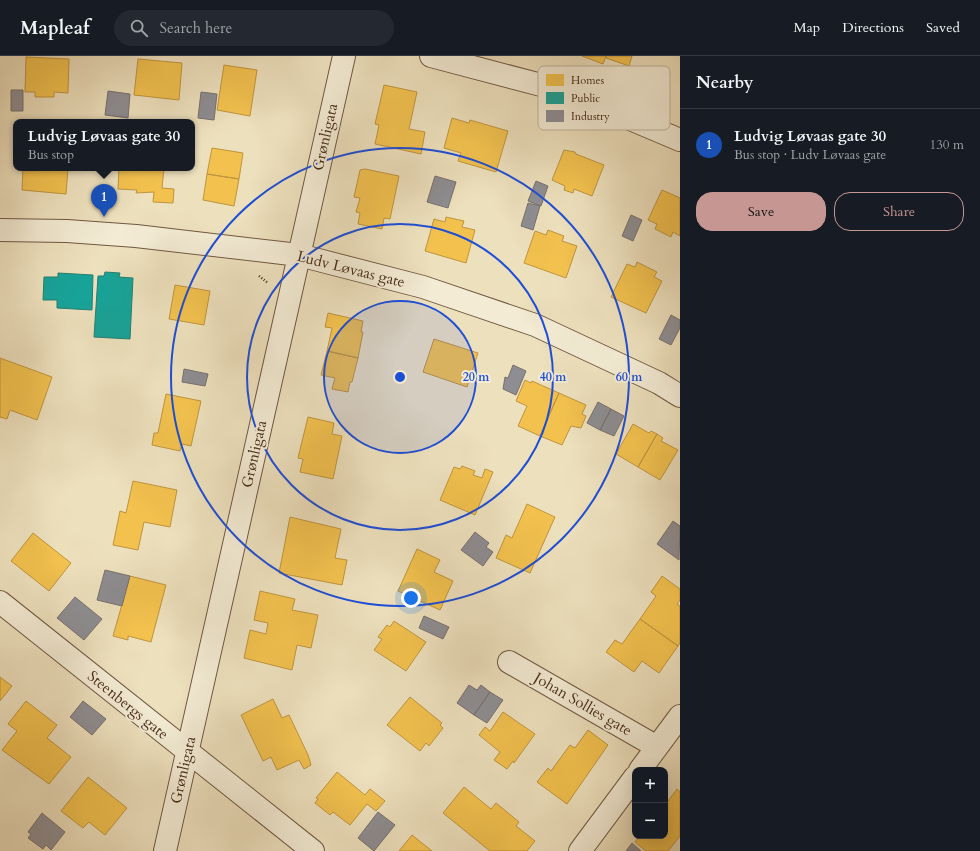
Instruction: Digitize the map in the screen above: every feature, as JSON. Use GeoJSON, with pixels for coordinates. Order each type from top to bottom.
{"type":"FeatureCollection","features":[{"type":"Feature","properties":{"kind":"street","name":"Grønligata"},"geometry":{"type":"LineString","coordinates":[[165,851],[344,56]]}},
{"type":"Feature","properties":{"kind":"street"},"geometry":{"type":"LineString","coordinates":[[431,56],[538,84]]}},
{"type":"Feature","properties":{"kind":"street"},"geometry":{"type":"LineString","coordinates":[[656,130],[680,140]]}},
{"type":"Feature","properties":{"kind":"street","name":"Ludv Løvaas gate"},"geometry":{"type":"LineString","coordinates":[[0,230],[67,231],[136,236],[299,255],[423,286],[534,325],[659,383],[680,396]]}},
{"type":"Feature","properties":{"kind":"street","name":"Steenbergs gate"},"geometry":{"type":"LineString","coordinates":[[0,602],[313,851]]}},
{"type":"Feature","properties":{"kind":"street","name":"Johan Sollies gate"},"geometry":{"type":"LineString","coordinates":[[509,662],[657,747]]}},
{"type":"Feature","properties":{"kind":"street"},"geometry":{"type":"LineString","coordinates":[[642,767],[680,716]]}},
{"type":"Feature","properties":{"kind":"street"},"geometry":{"type":"LineString","coordinates":[[580,851],[632,781]]}},
{"type":"Feature","properties":{"kind":"building: Homes"},"geometry":{"type":"Polygon","coordinates":[[[582,56],[606,56],[603,64],[582,56]]]}},
{"type":"Feature","properties":{"kind":"building: Homes"},"geometry":{"type":"Polygon","coordinates":[[[606,56],[632,56],[629,66],[606,58],[606,56]]]}},
{"type":"Feature","properties":{"kind":"building: Homes"},"geometry":{"type":"Polygon","coordinates":[[[26,57],[69,59],[68,93],[54,92],[54,97],[35,97],[35,92],[25,92],[26,57]]]}},
{"type":"Feature","properties":{"kind":"building: Homes"},"geometry":{"type":"Polygon","coordinates":[[[138,59],[182,63],[179,100],[134,95],[138,59]]]}},
{"type":"Feature","properties":{"kind":"building: Homes"},"geometry":{"type":"Polygon","coordinates":[[[224,65],[257,70],[250,116],[217,110],[224,65]]]}},
{"type":"Feature","properties":{"kind":"building: Homes"},"geometry":{"type":"Polygon","coordinates":[[[384,85],[417,92],[409,129],[425,132],[421,154],[375,144],[379,125],[375,124],[384,85]]]}},
{"type":"Feature","properties":{"kind":"building: Homes"},"geometry":{"type":"Polygon","coordinates":[[[452,118],[469,123],[470,120],[508,131],[496,172],[458,161],[461,153],[444,148],[452,118]]]}},
{"type":"Feature","properties":{"kind":"building: Homes"},"geometry":{"type":"Polygon","coordinates":[[[212,148],[243,153],[239,179],[207,174],[212,148]]]}},
{"type":"Feature","properties":{"kind":"building: Homes"},"geometry":{"type":"Polygon","coordinates":[[[564,150],[575,152],[576,154],[604,165],[592,196],[574,189],[573,193],[564,190],[565,186],[552,180],[564,150]]]}},
{"type":"Feature","properties":{"kind":"building: Homes"},"geometry":{"type":"Polygon","coordinates":[[[365,169],[399,176],[390,219],[384,218],[382,229],[358,224],[360,213],[356,212],[360,198],[354,197],[360,170],[365,169]]]}},
{"type":"Feature","properties":{"kind":"building: Homes"},"geometry":{"type":"Polygon","coordinates":[[[23,171],[68,171],[66,194],[22,190],[23,171]]]}},
{"type":"Feature","properties":{"kind":"building: Homes"},"geometry":{"type":"Polygon","coordinates":[[[119,171],[164,171],[162,188],[174,189],[173,203],[153,202],[154,192],[136,193],[137,190],[118,189],[119,171]]]}},
{"type":"Feature","properties":{"kind":"building: Homes"},"geometry":{"type":"Polygon","coordinates":[[[207,174],[239,179],[234,206],[203,200],[207,174]]]}},
{"type":"Feature","properties":{"kind":"building: Homes"},"geometry":{"type":"Polygon","coordinates":[[[662,190],[680,198],[680,236],[673,232],[671,237],[655,229],[657,224],[648,220],[662,190]]]}},
{"type":"Feature","properties":{"kind":"building: Homes"},"geometry":{"type":"Polygon","coordinates":[[[446,217],[464,221],[462,227],[475,230],[466,263],[425,251],[434,219],[445,222],[446,217]]]}},
{"type":"Feature","properties":{"kind":"building: Homes"},"geometry":{"type":"Polygon","coordinates":[[[548,230],[564,236],[562,241],[577,246],[566,278],[524,263],[535,231],[546,235],[548,230]]]}},
{"type":"Feature","properties":{"kind":"building: Homes"},"geometry":{"type":"Polygon","coordinates":[[[637,262],[657,272],[654,277],[662,281],[646,313],[611,297],[627,264],[635,267],[637,262]]]}},
{"type":"Feature","properties":{"kind":"building: Homes"},"geometry":{"type":"Polygon","coordinates":[[[175,285],[210,291],[204,325],[169,319],[175,285]]]}},
{"type":"Feature","properties":{"kind":"building: Homes"},"geometry":{"type":"Polygon","coordinates":[[[328,313],[363,321],[361,332],[363,332],[358,358],[327,351],[332,328],[325,327],[328,313]]]}},
{"type":"Feature","properties":{"kind":"building: Homes"},"geometry":{"type":"Polygon","coordinates":[[[434,339],[478,353],[467,387],[423,372],[434,339]]]}},
{"type":"Feature","properties":{"kind":"building: Homes"},"geometry":{"type":"Polygon","coordinates":[[[327,351],[358,358],[348,392],[332,389],[335,378],[321,375],[327,351]]]}},
{"type":"Feature","properties":{"kind":"building: Homes"},"geometry":{"type":"Polygon","coordinates":[[[0,358],[52,377],[37,420],[10,410],[7,419],[0,417],[0,358]]]}},
{"type":"Feature","properties":{"kind":"building: Homes"},"geometry":{"type":"Polygon","coordinates":[[[525,380],[531,383],[532,381],[559,393],[540,436],[518,426],[527,406],[516,401],[525,380]]]}},
{"type":"Feature","properties":{"kind":"building: Homes"},"geometry":{"type":"Polygon","coordinates":[[[559,393],[586,405],[582,414],[586,416],[581,428],[571,426],[562,445],[540,436],[559,393]]]}},
{"type":"Feature","properties":{"kind":"building: Homes"},"geometry":{"type":"Polygon","coordinates":[[[166,394],[201,401],[191,446],[182,444],[180,451],[152,445],[154,433],[158,433],[166,394]]]}},
{"type":"Feature","properties":{"kind":"building: Homes"},"geometry":{"type":"Polygon","coordinates":[[[308,417],[334,423],[332,434],[342,436],[333,479],[300,472],[303,459],[298,458],[308,417]]]}},
{"type":"Feature","properties":{"kind":"building: Homes"},"geometry":{"type":"Polygon","coordinates":[[[633,424],[649,433],[651,431],[657,434],[638,467],[616,454],[633,424]]]}},
{"type":"Feature","properties":{"kind":"building: Homes"},"geometry":{"type":"Polygon","coordinates":[[[657,434],[663,438],[661,441],[678,450],[660,480],[638,467],[657,434]]]}},
{"type":"Feature","properties":{"kind":"building: Homes"},"geometry":{"type":"Polygon","coordinates":[[[462,466],[475,471],[473,475],[482,478],[485,469],[493,472],[475,515],[440,500],[454,467],[460,469],[462,466]]]}},
{"type":"Feature","properties":{"kind":"building: Homes"},"geometry":{"type":"Polygon","coordinates":[[[133,481],[177,490],[170,527],[144,522],[138,550],[113,545],[120,511],[126,513],[133,481]]]}},
{"type":"Feature","properties":{"kind":"building: Homes"},"geometry":{"type":"Polygon","coordinates":[[[527,504],[555,517],[530,573],[496,558],[506,535],[512,538],[527,504]]]}},
{"type":"Feature","properties":{"kind":"building: Homes"},"geometry":{"type":"Polygon","coordinates":[[[290,517],[341,529],[335,558],[347,560],[342,585],[279,573],[290,517]]]}},
{"type":"Feature","properties":{"kind":"building: Homes"},"geometry":{"type":"Polygon","coordinates":[[[33,533],[71,563],[49,591],[11,561],[33,533]]]}},
{"type":"Feature","properties":{"kind":"building: Homes"},"geometry":{"type":"Polygon","coordinates":[[[417,549],[440,560],[434,572],[453,581],[440,610],[398,591],[417,549]]]}},
{"type":"Feature","properties":{"kind":"building: Homes"},"geometry":{"type":"Polygon","coordinates":[[[130,576],[166,585],[151,642],[128,636],[128,640],[113,636],[130,576]]]}},
{"type":"Feature","properties":{"kind":"building: Homes"},"geometry":{"type":"Polygon","coordinates":[[[662,576],[680,589],[680,600],[677,604],[680,606],[680,643],[678,646],[640,619],[656,596],[651,592],[662,576]]]}},
{"type":"Feature","properties":{"kind":"building: Homes"},"geometry":{"type":"Polygon","coordinates":[[[260,591],[295,599],[292,610],[318,615],[311,648],[297,645],[292,670],[244,658],[250,630],[266,634],[268,623],[254,620],[260,591]]]}},
{"type":"Feature","properties":{"kind":"building: Homes"},"geometry":{"type":"Polygon","coordinates":[[[640,619],[678,646],[659,673],[642,661],[634,672],[606,652],[615,640],[622,644],[640,619]]]}},
{"type":"Feature","properties":{"kind":"building: Homes"},"geometry":{"type":"Polygon","coordinates":[[[394,621],[426,642],[406,671],[374,650],[382,639],[378,637],[387,625],[390,627],[394,621]]]}},
{"type":"Feature","properties":{"kind":"building: Homes"},"geometry":{"type":"Polygon","coordinates":[[[0,677],[12,686],[0,701],[0,677]]]}},
{"type":"Feature","properties":{"kind":"building: Homes"},"geometry":{"type":"Polygon","coordinates":[[[410,697],[442,723],[440,725],[443,728],[429,746],[426,743],[420,751],[387,725],[410,697]]]}},
{"type":"Feature","properties":{"kind":"building: Homes"},"geometry":{"type":"Polygon","coordinates":[[[273,699],[282,718],[289,715],[308,755],[311,765],[304,769],[299,760],[277,770],[271,757],[263,761],[241,715],[273,699]]]}},
{"type":"Feature","properties":{"kind":"building: Homes"},"geometry":{"type":"Polygon","coordinates":[[[26,701],[57,725],[47,738],[71,757],[49,784],[2,750],[17,731],[8,724],[26,701]]]}},
{"type":"Feature","properties":{"kind":"building: Homes"},"geometry":{"type":"Polygon","coordinates":[[[503,712],[535,734],[514,763],[513,761],[507,769],[494,760],[500,752],[479,735],[485,727],[490,731],[503,712]]]}},
{"type":"Feature","properties":{"kind":"building: Homes"},"geometry":{"type":"Polygon","coordinates":[[[588,730],[608,745],[567,804],[537,782],[548,768],[551,771],[570,745],[575,748],[588,730]]]}},
{"type":"Feature","properties":{"kind":"building: Homes"},"geometry":{"type":"Polygon","coordinates":[[[337,772],[365,795],[370,789],[385,801],[376,811],[367,804],[350,825],[333,812],[330,815],[315,803],[318,799],[316,798],[337,772]]]}},
{"type":"Feature","properties":{"kind":"building: Homes"},"geometry":{"type":"Polygon","coordinates":[[[88,777],[127,808],[105,835],[89,822],[83,828],[61,811],[88,777]]]}},
{"type":"Feature","properties":{"kind":"building: Homes"},"geometry":{"type":"Polygon","coordinates":[[[464,787],[491,809],[496,803],[519,822],[516,826],[535,841],[527,851],[490,851],[443,813],[464,787]]]}},
{"type":"Feature","properties":{"kind":"building: Homes"},"geometry":{"type":"Polygon","coordinates":[[[677,789],[680,792],[680,836],[668,851],[646,851],[635,842],[638,839],[668,839],[668,801],[677,789]]]}},
{"type":"Feature","properties":{"kind":"building: Homes"},"geometry":{"type":"Polygon","coordinates":[[[412,835],[432,851],[399,851],[412,835]]]}},
{"type":"Feature","properties":{"kind":"building: Public"},"geometry":{"type":"Polygon","coordinates":[[[105,272],[120,273],[119,277],[133,278],[130,339],[94,337],[98,276],[104,276],[105,272]]]}},
{"type":"Feature","properties":{"kind":"building: Public"},"geometry":{"type":"Polygon","coordinates":[[[58,273],[93,275],[92,310],[57,308],[57,300],[43,300],[44,277],[58,277],[58,273]]]}},
{"type":"Feature","properties":{"kind":"building: Industry"},"geometry":{"type":"Polygon","coordinates":[[[11,90],[23,90],[23,111],[11,111],[11,90]]]}},
{"type":"Feature","properties":{"kind":"building: Industry"},"geometry":{"type":"Polygon","coordinates":[[[108,91],[130,94],[128,118],[105,115],[108,91]]]}},
{"type":"Feature","properties":{"kind":"building: Industry"},"geometry":{"type":"Polygon","coordinates":[[[201,92],[217,94],[214,120],[198,118],[201,92]]]}},
{"type":"Feature","properties":{"kind":"building: Industry"},"geometry":{"type":"Polygon","coordinates":[[[435,176],[456,182],[448,208],[427,202],[435,176]]]}},
{"type":"Feature","properties":{"kind":"building: Industry"},"geometry":{"type":"Polygon","coordinates":[[[536,181],[548,186],[541,206],[528,201],[536,181]]]}},
{"type":"Feature","properties":{"kind":"building: Industry"},"geometry":{"type":"Polygon","coordinates":[[[528,203],[540,206],[533,230],[521,226],[528,203]]]}},
{"type":"Feature","properties":{"kind":"building: Industry"},"geometry":{"type":"Polygon","coordinates":[[[631,215],[642,220],[633,241],[622,236],[631,215]]]}},
{"type":"Feature","properties":{"kind":"building: Industry"},"geometry":{"type":"Polygon","coordinates":[[[671,315],[680,320],[680,328],[671,345],[659,339],[671,315]]]}},
{"type":"Feature","properties":{"kind":"building: Industry"},"geometry":{"type":"Polygon","coordinates":[[[513,365],[526,371],[516,395],[503,389],[505,377],[508,378],[513,365]]]}},
{"type":"Feature","properties":{"kind":"building: Industry"},"geometry":{"type":"Polygon","coordinates":[[[184,369],[208,374],[205,386],[182,382],[184,369]]]}},
{"type":"Feature","properties":{"kind":"building: Industry"},"geometry":{"type":"Polygon","coordinates":[[[598,402],[611,409],[600,430],[587,423],[598,402]]]}},
{"type":"Feature","properties":{"kind":"building: Industry"},"geometry":{"type":"Polygon","coordinates":[[[611,409],[624,416],[614,436],[600,430],[611,409]]]}},
{"type":"Feature","properties":{"kind":"building: Industry"},"geometry":{"type":"Polygon","coordinates":[[[673,521],[680,526],[679,560],[657,544],[673,521]]]}},
{"type":"Feature","properties":{"kind":"building: Industry"},"geometry":{"type":"Polygon","coordinates":[[[475,532],[489,543],[486,547],[493,552],[483,566],[461,550],[475,532]]]}},
{"type":"Feature","properties":{"kind":"building: Industry"},"geometry":{"type":"Polygon","coordinates":[[[105,570],[130,576],[122,606],[97,600],[105,570]]]}},
{"type":"Feature","properties":{"kind":"building: Industry"},"geometry":{"type":"Polygon","coordinates":[[[75,597],[102,619],[84,640],[57,618],[75,597]]]}},
{"type":"Feature","properties":{"kind":"building: Industry"},"geometry":{"type":"Polygon","coordinates":[[[424,616],[449,627],[443,639],[419,628],[424,616]]]}},
{"type":"Feature","properties":{"kind":"building: Industry"},"geometry":{"type":"Polygon","coordinates":[[[469,685],[477,690],[481,685],[490,692],[474,715],[457,703],[469,685]]]}},
{"type":"Feature","properties":{"kind":"building: Industry"},"geometry":{"type":"Polygon","coordinates":[[[490,692],[503,700],[487,723],[474,715],[490,692]]]}},
{"type":"Feature","properties":{"kind":"building: Industry"},"geometry":{"type":"Polygon","coordinates":[[[83,701],[106,719],[92,735],[70,717],[83,701]]]}},
{"type":"Feature","properties":{"kind":"building: Industry"},"geometry":{"type":"Polygon","coordinates":[[[378,812],[395,825],[374,851],[358,838],[378,812]]]}},
{"type":"Feature","properties":{"kind":"building: Industry"},"geometry":{"type":"Polygon","coordinates":[[[42,813],[65,832],[51,850],[46,845],[43,849],[28,838],[31,834],[28,832],[42,813]]]}},
{"type":"Feature","properties":{"kind":"building: Industry"},"geometry":{"type":"Polygon","coordinates":[[[632,843],[641,851],[626,851],[632,843]]]}},
{"type":"Feature","properties":{"kind":"place","name":"Ludvig Løvaas gate 30"},"geometry":{"type":"Point","coordinates":[104,217]}}]}
